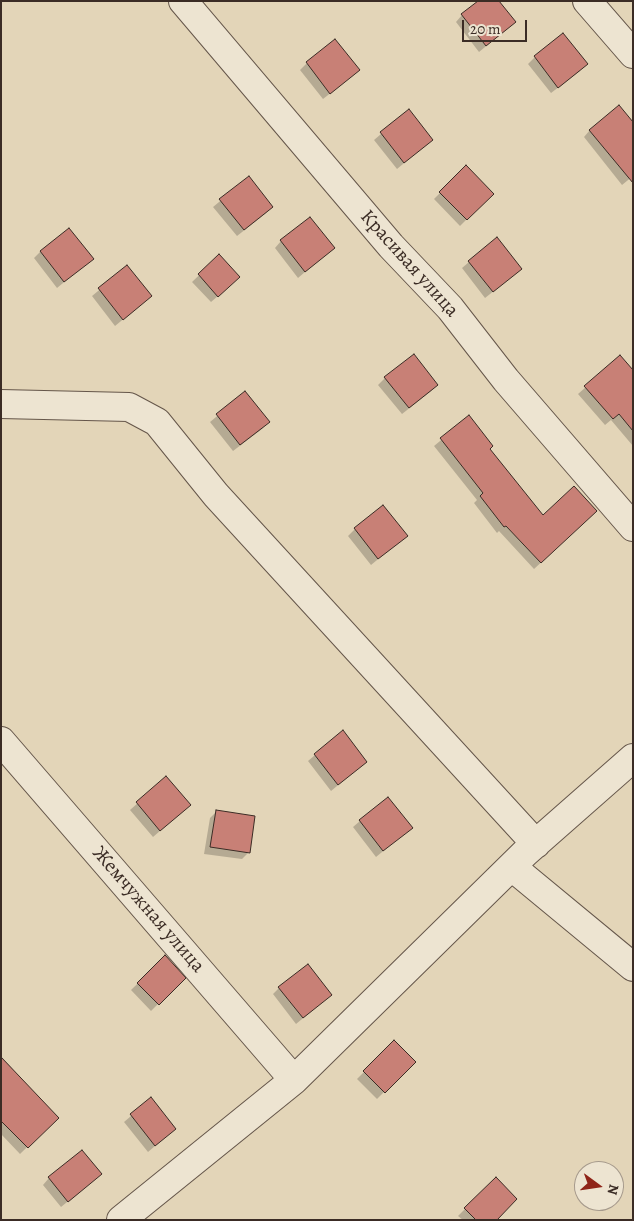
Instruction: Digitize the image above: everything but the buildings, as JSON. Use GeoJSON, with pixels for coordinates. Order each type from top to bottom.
{"type":"FeatureCollection","features":[{"type":"Feature","properties":{"kind":"street","name":"Красивая улица"},"geometry":{"type":"LineString","coordinates":[[183,1],[391,246],[450,308],[506,380],[633,527]]}},
{"type":"Feature","properties":{"kind":"street"},"geometry":{"type":"LineString","coordinates":[[588,1],[633,54]]}},
{"type":"Feature","properties":{"kind":"street"},"geometry":{"type":"LineString","coordinates":[[1,404],[129,407],[157,422],[216,495],[536,844]]}},
{"type":"Feature","properties":{"kind":"street","name":"Жемчужная улица"},"geometry":{"type":"LineString","coordinates":[[1,741],[294,1080]]}},
{"type":"Feature","properties":{"kind":"street"},"geometry":{"type":"LineString","coordinates":[[121,1220],[294,1080],[536,844],[633,758]]}},
{"type":"Feature","properties":{"kind":"street"},"geometry":{"type":"LineString","coordinates":[[512,867],[633,967]]}}]}
